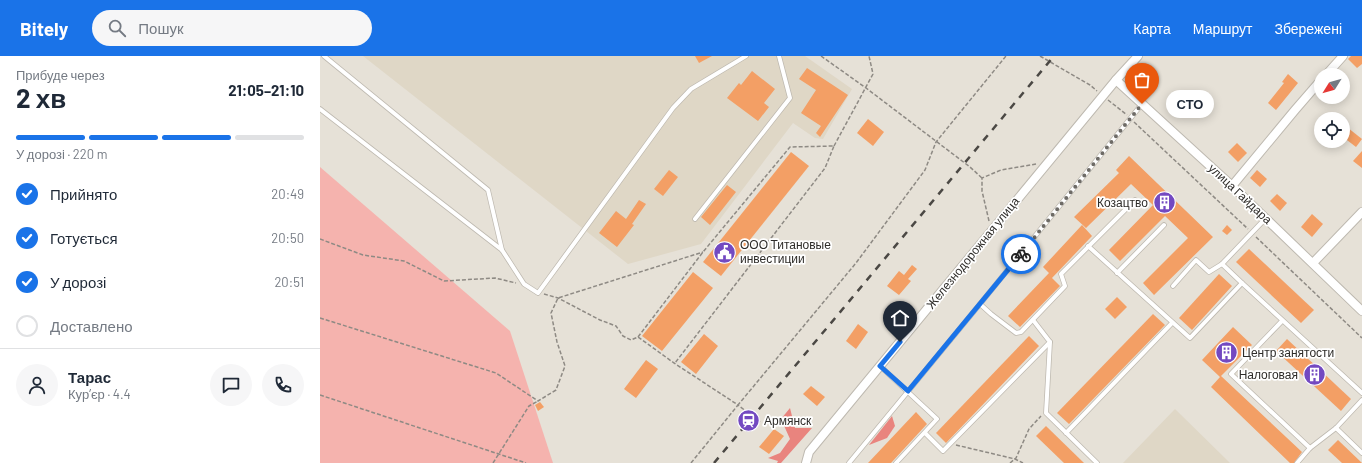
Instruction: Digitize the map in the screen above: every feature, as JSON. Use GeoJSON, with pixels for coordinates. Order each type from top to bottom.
{"type":"FeatureCollection","features":[{"type":"Feature","properties":{"kind":"street","name":"Железнодорожная улица"},"geometry":{"type":"LineString","coordinates":[[806,463],[809,452],[1116,80],[1138,56]]}},
{"type":"Feature","properties":{"kind":"street"},"geometry":{"type":"LineString","coordinates":[[1332,68],[1343,56]]}},
{"type":"Feature","properties":{"kind":"street","name":"улица Гайдара"},"geometry":{"type":"LineString","coordinates":[[1116,80],[1232,186],[1362,311]]}},
{"type":"Feature","properties":{"kind":"street"},"geometry":{"type":"LineString","coordinates":[[1232,186],[1314,88]]}},
{"type":"Feature","properties":{"kind":"street"},"geometry":{"type":"LineString","coordinates":[[1313,263],[1362,212]]}},
{"type":"Feature","properties":{"kind":"lane"},"geometry":{"type":"LineString","coordinates":[[324,56],[488,190],[502,250]]}},
{"type":"Feature","properties":{"kind":"lane"},"geometry":{"type":"LineString","coordinates":[[320,109],[502,250],[524,284],[538,293],[674,108],[691,89],[746,56]]}},
{"type":"Feature","properties":{"kind":"lane"},"geometry":{"type":"LineString","coordinates":[[695,219],[790,98],[779,56]]}},
{"type":"Feature","properties":{"kind":"lane"},"geometry":{"type":"LineString","coordinates":[[849,463],[1142,104]]}},
{"type":"Feature","properties":{"kind":"lane"},"geometry":{"type":"LineString","coordinates":[[980,304],[1016,333],[1021,332],[1065,286],[1061,274],[1135,200]]}},
{"type":"Feature","properties":{"kind":"lane"},"geometry":{"type":"LineString","coordinates":[[1173,286],[1196,260],[1210,272],[1222,264],[1266,218]]}},
{"type":"Feature","properties":{"kind":"lane"},"geometry":{"type":"LineString","coordinates":[[1117,273],[1164,225]]}},
{"type":"Feature","properties":{"kind":"lane"},"geometry":{"type":"LineString","coordinates":[[1088,246],[1190,338],[1242,283]]}},
{"type":"Feature","properties":{"kind":"lane"},"geometry":{"type":"LineString","coordinates":[[1222,264],[1282,321],[1362,393]]}},
{"type":"Feature","properties":{"kind":"lane"},"geometry":{"type":"LineString","coordinates":[[1033,320],[1050,342],[1046,412],[1097,463]]}},
{"type":"Feature","properties":{"kind":"lane"},"geometry":{"type":"LineString","coordinates":[[1282,321],[1231,374],[1310,448]]}},
{"type":"Feature","properties":{"kind":"lane"},"geometry":{"type":"LineString","coordinates":[[1066,432],[1172,323]]}},
{"type":"Feature","properties":{"kind":"lane"},"geometry":{"type":"LineString","coordinates":[[925,433],[943,451],[1050,342]]}},
{"type":"Feature","properties":{"kind":"lane"},"geometry":{"type":"LineString","coordinates":[[880,366],[937,419],[896,463]]}},
{"type":"Feature","properties":{"kind":"lane"},"geometry":{"type":"LineString","coordinates":[[1297,463],[1310,448],[1336,428],[1362,400]]}},
{"type":"Feature","properties":{"kind":"lane"},"geometry":{"type":"LineString","coordinates":[[1336,428],[1362,453]]}},
{"type":"Feature","properties":{"kind":"path"},"geometry":{"type":"LineString","coordinates":[[821,56],[866,88],[970,167],[982,178],[982,191],[991,231]]}},
{"type":"Feature","properties":{"kind":"path"},"geometry":{"type":"LineString","coordinates":[[674,363],[825,168],[834,146],[873,74],[869,56]]}},
{"type":"Feature","properties":{"kind":"path"},"geometry":{"type":"LineString","coordinates":[[691,463],[856,263],[925,170],[936,142],[1006,56]]}},
{"type":"Feature","properties":{"kind":"path"},"geometry":{"type":"LineString","coordinates":[[1040,56],[1090,85],[1130,118],[1362,338]]}},
{"type":"Feature","properties":{"kind":"path"},"geometry":{"type":"LineString","coordinates":[[538,293],[558,298],[600,320],[616,326],[623,336],[631,340],[638,337],[703,252],[790,147],[834,146]]}},
{"type":"Feature","properties":{"kind":"path"},"geometry":{"type":"LineString","coordinates":[[982,178],[1001,170],[1048,162]]}},
{"type":"Feature","properties":{"kind":"path"},"geometry":{"type":"LineString","coordinates":[[320,239],[363,255],[404,261],[444,281],[495,278],[524,284]]}},
{"type":"Feature","properties":{"kind":"path"},"geometry":{"type":"LineString","coordinates":[[493,463],[529,406],[556,390],[565,366],[557,342],[551,313],[558,298],[703,252]]}},
{"type":"Feature","properties":{"kind":"path"},"geometry":{"type":"LineString","coordinates":[[320,318],[496,373],[538,401]]}},
{"type":"Feature","properties":{"kind":"path"},"geometry":{"type":"LineString","coordinates":[[638,337],[674,363],[738,405],[760,422]]}},
{"type":"Feature","properties":{"kind":"path"},"geometry":{"type":"LineString","coordinates":[[320,395],[526,463]]}},
{"type":"Feature","properties":{"kind":"path"},"geometry":{"type":"LineString","coordinates":[[1010,463],[1014,459],[1029,430],[1046,410]]}},
{"type":"Feature","properties":{"kind":"path"},"geometry":{"type":"LineString","coordinates":[[950,444],[1014,459],[1023,463]]}},
{"type":"Feature","properties":{"kind":"shaded area"},"geometry":{"type":"Polygon","coordinates":[[[363,56],[805,56],[852,89],[823,139],[815,138],[793,123],[701,244],[628,264],[363,56]]]}},
{"type":"Feature","properties":{"kind":"shaded area"},"geometry":{"type":"Polygon","coordinates":[[[320,167],[510,331],[553,463],[320,463],[320,167]]]}},
{"type":"Feature","properties":{"kind":"shaded area"},"geometry":{"type":"Polygon","coordinates":[[[790,408],[795,428],[812,428],[781,463],[777,463],[778,461],[768,458],[780,453],[790,439],[781,419],[790,408]]]}},
{"type":"Feature","properties":{"kind":"shaded area"},"geometry":{"type":"Polygon","coordinates":[[[1175,409],[1230,463],[1123,463],[1175,409]]]}},
{"type":"Feature","properties":{"kind":"shaded area"},"geometry":{"type":"Polygon","coordinates":[[[892,416],[895,426],[887,438],[869,445],[892,416]]]}},
{"type":"Feature","properties":{"kind":"building"},"geometry":{"type":"Polygon","coordinates":[[[695,56],[712,56],[699,63],[695,56]]]}},
{"type":"Feature","properties":{"kind":"building"},"geometry":{"type":"Polygon","coordinates":[[[1351,56],[1362,56],[1362,64],[1357,68],[1348,59],[1351,56]]]}},
{"type":"Feature","properties":{"kind":"building"},"geometry":{"type":"Polygon","coordinates":[[[807,68],[848,95],[820,137],[816,133],[821,126],[801,113],[816,90],[799,79],[807,68]]]}},
{"type":"Feature","properties":{"kind":"building"},"geometry":{"type":"Polygon","coordinates":[[[752,71],[775,89],[764,103],[769,107],[758,121],[727,98],[739,83],[741,85],[752,71]]]}},
{"type":"Feature","properties":{"kind":"building"},"geometry":{"type":"Polygon","coordinates":[[[1288,74],[1298,83],[1276,110],[1268,103],[1284,83],[1282,82],[1288,74]]]}},
{"type":"Feature","properties":{"kind":"building"},"geometry":{"type":"Polygon","coordinates":[[[868,119],[884,132],[873,146],[857,133],[868,119]]]}},
{"type":"Feature","properties":{"kind":"building"},"geometry":{"type":"Polygon","coordinates":[[[1350,130],[1362,139],[1356,147],[1350,142],[1350,130]]]}},
{"type":"Feature","properties":{"kind":"building"},"geometry":{"type":"Polygon","coordinates":[[[1237,143],[1247,153],[1238,162],[1228,152],[1237,143]]]}},
{"type":"Feature","properties":{"kind":"building"},"geometry":{"type":"Polygon","coordinates":[[[1362,151],[1362,168],[1353,161],[1362,151]]]}},
{"type":"Feature","properties":{"kind":"building"},"geometry":{"type":"Polygon","coordinates":[[[791,152],[809,166],[721,276],[703,262],[791,152]]]}},
{"type":"Feature","properties":{"kind":"building"},"geometry":{"type":"Polygon","coordinates":[[[1129,156],[1213,237],[1154,295],[1143,283],[1188,238],[1165,216],[1120,261],[1109,250],[1153,205],[1131,184],[1086,228],[1074,217],[1119,173],[1116,170],[1129,156]]]}},
{"type":"Feature","properties":{"kind":"building"},"geometry":{"type":"Polygon","coordinates":[[[669,170],[678,177],[663,196],[654,189],[669,170]]]}},
{"type":"Feature","properties":{"kind":"building"},"geometry":{"type":"Polygon","coordinates":[[[1257,170],[1267,179],[1260,187],[1250,178],[1257,170]]]}},
{"type":"Feature","properties":{"kind":"building"},"geometry":{"type":"Polygon","coordinates":[[[727,185],[736,192],[710,225],[701,217],[727,185]]]}},
{"type":"Feature","properties":{"kind":"building"},"geometry":{"type":"Polygon","coordinates":[[[1277,194],[1287,203],[1280,211],[1270,201],[1277,194]]]}},
{"type":"Feature","properties":{"kind":"building"},"geometry":{"type":"Polygon","coordinates":[[[639,200],[646,204],[632,224],[634,225],[617,247],[599,233],[616,211],[626,219],[639,200]]]}},
{"type":"Feature","properties":{"kind":"building"},"geometry":{"type":"Polygon","coordinates":[[[1312,214],[1323,224],[1312,237],[1301,227],[1312,214]]]}},
{"type":"Feature","properties":{"kind":"building"},"geometry":{"type":"Polygon","coordinates":[[[1082,225],[1092,236],[1052,278],[1060,286],[1020,327],[1008,316],[1049,273],[1043,267],[1082,225]]]}},
{"type":"Feature","properties":{"kind":"building"},"geometry":{"type":"Polygon","coordinates":[[[1227,225],[1232,230],[1227,235],[1222,231],[1227,225]]]}},
{"type":"Feature","properties":{"kind":"building"},"geometry":{"type":"Polygon","coordinates":[[[1249,249],[1314,310],[1301,323],[1236,262],[1249,249]]]}},
{"type":"Feature","properties":{"kind":"building"},"geometry":{"type":"Polygon","coordinates":[[[912,265],[917,269],[908,279],[911,281],[899,295],[887,286],[899,271],[904,275],[912,265]]]}},
{"type":"Feature","properties":{"kind":"building"},"geometry":{"type":"Polygon","coordinates":[[[693,272],[713,288],[662,351],[642,336],[693,272]]]}},
{"type":"Feature","properties":{"kind":"building"},"geometry":{"type":"Polygon","coordinates":[[[1219,274],[1232,286],[1192,330],[1179,318],[1219,274]]]}},
{"type":"Feature","properties":{"kind":"building"},"geometry":{"type":"Polygon","coordinates":[[[1117,297],[1127,307],[1115,319],[1105,309],[1117,297]]]}},
{"type":"Feature","properties":{"kind":"building"},"geometry":{"type":"Polygon","coordinates":[[[1153,314],[1165,325],[1069,424],[1057,413],[1153,314]]]}},
{"type":"Feature","properties":{"kind":"building"},"geometry":{"type":"Polygon","coordinates":[[[858,324],[868,332],[856,349],[846,341],[858,324]]]}},
{"type":"Feature","properties":{"kind":"building"},"geometry":{"type":"Polygon","coordinates":[[[1233,327],[1252,345],[1221,376],[1302,452],[1294,463],[1290,463],[1211,387],[1220,377],[1202,360],[1233,327]]]}},
{"type":"Feature","properties":{"kind":"building"},"geometry":{"type":"Polygon","coordinates":[[[704,334],[718,346],[696,374],[681,362],[704,334]]]}},
{"type":"Feature","properties":{"kind":"building"},"geometry":{"type":"Polygon","coordinates":[[[1029,336],[1039,346],[946,443],[936,433],[1029,336]]]}},
{"type":"Feature","properties":{"kind":"building","name":"Налоговая"},"geometry":{"type":"Polygon","coordinates":[[[1287,339],[1351,399],[1341,411],[1276,351],[1287,339]]]}},
{"type":"Feature","properties":{"kind":"building"},"geometry":{"type":"Polygon","coordinates":[[[646,360],[658,369],[636,398],[624,389],[646,360]]]}},
{"type":"Feature","properties":{"kind":"building"},"geometry":{"type":"Polygon","coordinates":[[[811,386],[825,397],[817,406],[803,394],[811,386]]]}},
{"type":"Feature","properties":{"kind":"building"},"geometry":{"type":"Polygon","coordinates":[[[540,402],[544,407],[538,411],[535,405],[540,402]]]}},
{"type":"Feature","properties":{"kind":"building"},"geometry":{"type":"Polygon","coordinates":[[[916,412],[927,424],[891,463],[868,463],[916,412]]]}},
{"type":"Feature","properties":{"kind":"building"},"geometry":{"type":"Polygon","coordinates":[[[1046,426],[1084,463],[1064,463],[1036,436],[1046,426]]]}},
{"type":"Feature","properties":{"kind":"building"},"geometry":{"type":"Polygon","coordinates":[[[774,429],[784,436],[769,454],[759,447],[774,429]]]}},
{"type":"Feature","properties":{"kind":"building"},"geometry":{"type":"Polygon","coordinates":[[[1338,440],[1362,463],[1342,463],[1328,450],[1338,440]]]}},
{"type":"Feature","properties":{"kind":"railway"},"geometry":{"type":"LineString","coordinates":[[714,463],[1054,56]]}},
{"type":"Feature","properties":{"kind":"way so far"},"geometry":{"type":"LineString","coordinates":[[1021,254],[1142,104]]}},
{"type":"Feature","properties":{"kind":"place","name":"СТО"},"geometry":{"type":"Point","coordinates":[1142,104]}},
{"type":"Feature","properties":{"kind":"place","name":"Козацтво"},"geometry":{"type":"Point","coordinates":[1164,203]}},
{"type":"Feature","properties":{"kind":"place","name":"ООО Титановые инвестиции"},"geometry":{"type":"Point","coordinates":[725,252]}},
{"type":"Feature","properties":{"kind":"place","name":"Центр занятости"},"geometry":{"type":"Point","coordinates":[1227,353]}},
{"type":"Feature","properties":{"kind":"place","name":"Налоговая"},"geometry":{"type":"Point","coordinates":[1314,375]}},
{"type":"Feature","properties":{"kind":"place","name":"Армянск"},"geometry":{"type":"Point","coordinates":[748,421]}},
{"type":"Feature","properties":{"kind":"route"},"geometry":{"type":"LineString","coordinates":[[900,342],[880,366],[908,391],[1021,254]]}}]}
